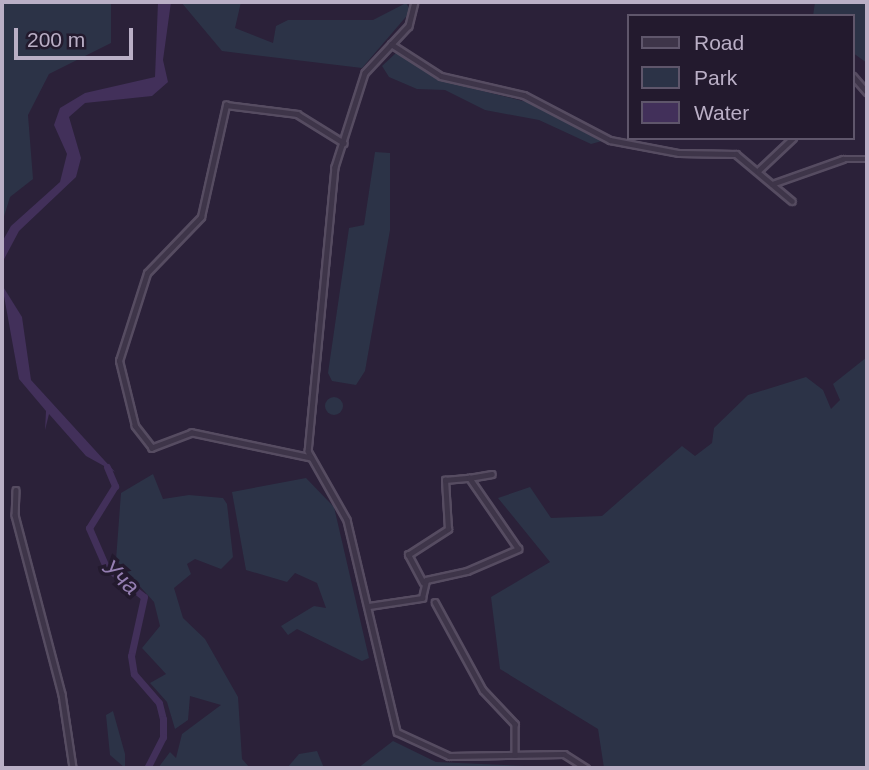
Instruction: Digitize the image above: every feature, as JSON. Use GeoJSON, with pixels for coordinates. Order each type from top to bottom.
{"type":"FeatureCollection","features":[{"type":"Feature","properties":{"kind":"street"},"geometry":{"type":"LineString","coordinates":[[415,2],[409,26],[365,73],[335,167],[306,423],[311,458],[347,520],[397,732],[449,756],[564,754],[586,768]]}},
{"type":"Feature","properties":{"kind":"street"},"geometry":{"type":"LineString","coordinates":[[391,44],[441,75],[524,95],[610,140],[679,153],[736,154],[792,201]]}},
{"type":"Feature","properties":{"kind":"street"},"geometry":{"type":"LineString","coordinates":[[855,78],[867,92]]}},
{"type":"Feature","properties":{"kind":"street"},"geometry":{"type":"LineString","coordinates":[[311,458],[192,433],[152,448],[144,443],[119,361],[147,273],[201,216],[226,105],[297,114],[344,144]]}},
{"type":"Feature","properties":{"kind":"street"},"geometry":{"type":"LineString","coordinates":[[758,171],[791,140]]}},
{"type":"Feature","properties":{"kind":"street"},"geometry":{"type":"LineString","coordinates":[[772,184],[843,159],[867,159]]}},
{"type":"Feature","properties":{"kind":"street"},"geometry":{"type":"LineString","coordinates":[[369,606],[422,598],[423,583],[408,555],[448,529],[445,480],[492,474]]}},
{"type":"Feature","properties":{"kind":"street"},"geometry":{"type":"LineString","coordinates":[[423,583],[517,549],[469,478]]}},
{"type":"Feature","properties":{"kind":"street"},"geometry":{"type":"LineString","coordinates":[[16,490],[15,515],[62,694],[73,768]]}},
{"type":"Feature","properties":{"kind":"street"},"geometry":{"type":"LineString","coordinates":[[435,603],[483,690],[515,724],[515,755]]}},
{"type":"Feature","properties":{"kind":"green space"},"geometry":{"type":"Polygon","coordinates":[[[2,2],[111,2],[111,43],[49,74],[28,115],[33,179],[10,197],[2,223],[2,2]]]}},
{"type":"Feature","properties":{"kind":"green space"},"geometry":{"type":"Polygon","coordinates":[[[181,2],[241,2],[235,28],[273,43],[276,26],[288,20],[373,20],[406,3],[411,11],[362,68],[222,51],[181,2]]]}},
{"type":"Feature","properties":{"kind":"green space"},"geometry":{"type":"Polygon","coordinates":[[[815,2],[867,2],[867,63],[855,54],[855,14],[813,14],[815,2]]]}},
{"type":"Feature","properties":{"kind":"green space"},"geometry":{"type":"Polygon","coordinates":[[[397,52],[451,83],[535,104],[602,141],[591,144],[539,120],[485,110],[445,90],[417,89],[389,77],[382,66],[397,52]]]}},
{"type":"Feature","properties":{"kind":"green space"},"geometry":{"type":"Polygon","coordinates":[[[375,152],[390,153],[390,230],[365,371],[356,385],[332,381],[328,373],[349,228],[364,225],[375,152]]]}},
{"type":"Feature","properties":{"kind":"green space"},"geometry":{"type":"Polygon","coordinates":[[[867,357],[867,768],[604,768],[598,729],[500,669],[491,597],[550,562],[498,498],[530,487],[551,518],[602,516],[682,446],[695,456],[712,443],[714,428],[748,395],[806,377],[823,390],[831,409],[840,400],[833,384],[867,357]]]}},
{"type":"Feature","properties":{"kind":"green space"},"geometry":{"type":"Polygon","coordinates":[[[330,397],[338,397],[343,406],[341,413],[330,415],[325,410],[325,402],[330,397]]]}},
{"type":"Feature","properties":{"kind":"green space"},"geometry":{"type":"Polygon","coordinates":[[[153,474],[163,499],[189,495],[223,498],[227,504],[233,557],[221,569],[195,559],[187,564],[191,574],[174,588],[183,618],[205,639],[238,697],[242,759],[250,768],[158,768],[170,752],[176,758],[182,734],[221,705],[190,696],[188,720],[175,729],[167,702],[150,683],[166,674],[142,648],[160,626],[154,602],[116,560],[121,493],[153,474]]]}},
{"type":"Feature","properties":{"kind":"green space"},"geometry":{"type":"Polygon","coordinates":[[[306,478],[334,507],[369,658],[362,661],[297,629],[288,635],[281,626],[314,606],[326,608],[317,583],[295,573],[287,582],[246,570],[232,492],[306,478]]]}},
{"type":"Feature","properties":{"kind":"green space"},"geometry":{"type":"Polygon","coordinates":[[[113,711],[125,754],[125,768],[110,755],[106,715],[113,711]]]}},
{"type":"Feature","properties":{"kind":"green space"},"geometry":{"type":"Polygon","coordinates":[[[393,741],[436,762],[571,768],[358,768],[393,741]]]}},
{"type":"Feature","properties":{"kind":"green space"},"geometry":{"type":"Polygon","coordinates":[[[317,751],[324,768],[287,768],[299,754],[317,751]]]}},
{"type":"Feature","properties":{"kind":"water"},"geometry":{"type":"Polygon","coordinates":[[[158,2],[171,2],[163,60],[168,82],[152,96],[85,103],[69,117],[81,158],[76,177],[19,231],[2,263],[2,242],[11,226],[60,182],[67,154],[54,125],[60,108],[85,93],[155,77],[158,2]]]}},
{"type":"Feature","properties":{"kind":"water"},"geometry":{"type":"Polygon","coordinates":[[[2,285],[22,317],[31,380],[115,472],[86,456],[49,414],[45,430],[46,411],[19,379],[2,285]]]}},
{"type":"Feature","properties":{"kind":"waterway","name":"Уча"},"geometry":{"type":"LineString","coordinates":[[107,467],[115,486],[89,528],[106,567],[144,597],[131,656],[134,674],[159,703],[163,719],[163,737],[147,768]]}}]}
